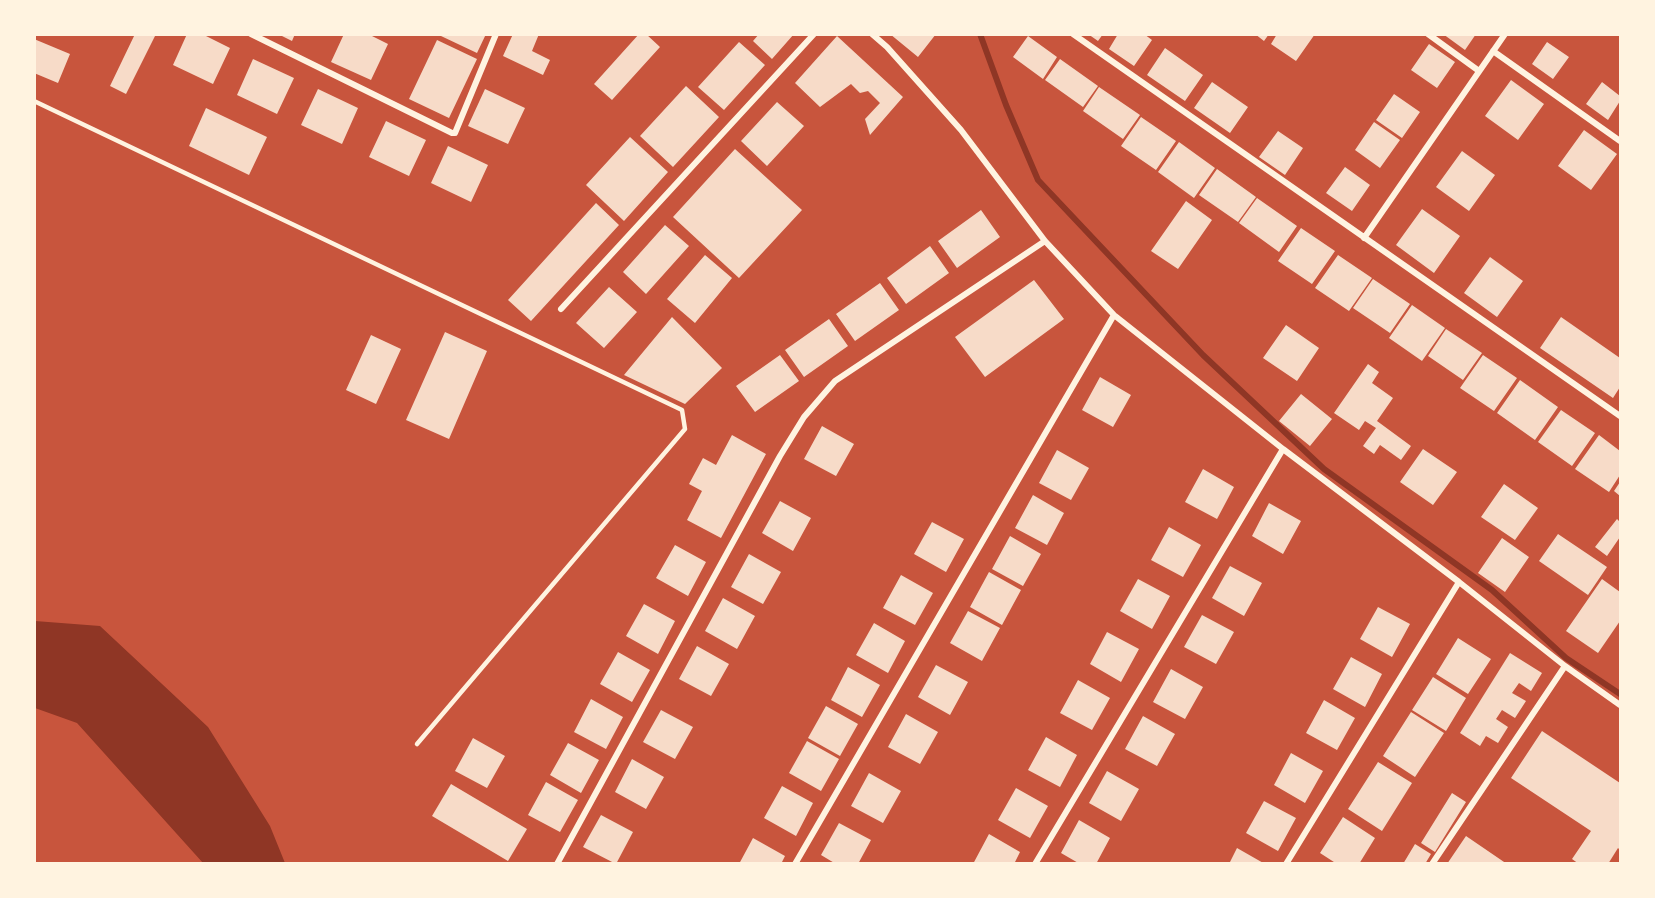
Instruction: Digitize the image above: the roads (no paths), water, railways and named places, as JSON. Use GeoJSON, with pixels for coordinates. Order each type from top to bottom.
{"type":"FeatureCollection","features":[{"type":"Feature","properties":{"kind":"street"},"geometry":{"type":"LineString","coordinates":[[251,34],[455,133],[496,34]]}},
{"type":"Feature","properties":{"kind":"street"},"geometry":{"type":"LineString","coordinates":[[561,309],[814,34]]}},
{"type":"Feature","properties":{"kind":"street"},"geometry":{"type":"LineString","coordinates":[[872,34],[961,130],[1045,241],[1114,315],[1283,449],[1459,582],[1565,666],[1620,705]]}},
{"type":"Feature","properties":{"kind":"street"},"geometry":{"type":"LineString","coordinates":[[1073,34],[1620,416]]}},
{"type":"Feature","properties":{"kind":"street"},"geometry":{"type":"LineString","coordinates":[[1428,34],[1479,70]]}},
{"type":"Feature","properties":{"kind":"street"},"geometry":{"type":"LineString","coordinates":[[1364,238],[1505,34]]}},
{"type":"Feature","properties":{"kind":"street"},"geometry":{"type":"LineString","coordinates":[[1493,51],[1620,141]]}},
{"type":"Feature","properties":{"kind":"street"},"geometry":{"type":"LineString","coordinates":[[557,864],[780,456],[804,417],[835,381],[1045,241]]}},
{"type":"Feature","properties":{"kind":"street"},"geometry":{"type":"LineString","coordinates":[[795,864],[1114,315]]}},
{"type":"Feature","properties":{"kind":"street"},"geometry":{"type":"LineString","coordinates":[[1035,864],[1283,449]]}},
{"type":"Feature","properties":{"kind":"street"},"geometry":{"type":"LineString","coordinates":[[1286,864],[1459,582]]}},
{"type":"Feature","properties":{"kind":"street"},"geometry":{"type":"LineString","coordinates":[[1432,864],[1565,666]]}},
{"type":"Feature","properties":{"kind":"lane"},"geometry":{"type":"LineString","coordinates":[[34,101],[682,410],[685,429],[417,744]]}},
{"type":"Feature","properties":{"kind":"waterway"},"geometry":{"type":"LineString","coordinates":[[980,34],[1006,105],[1038,180],[1203,355],[1324,469],[1492,590],[1566,658],[1620,694]]}}]}
